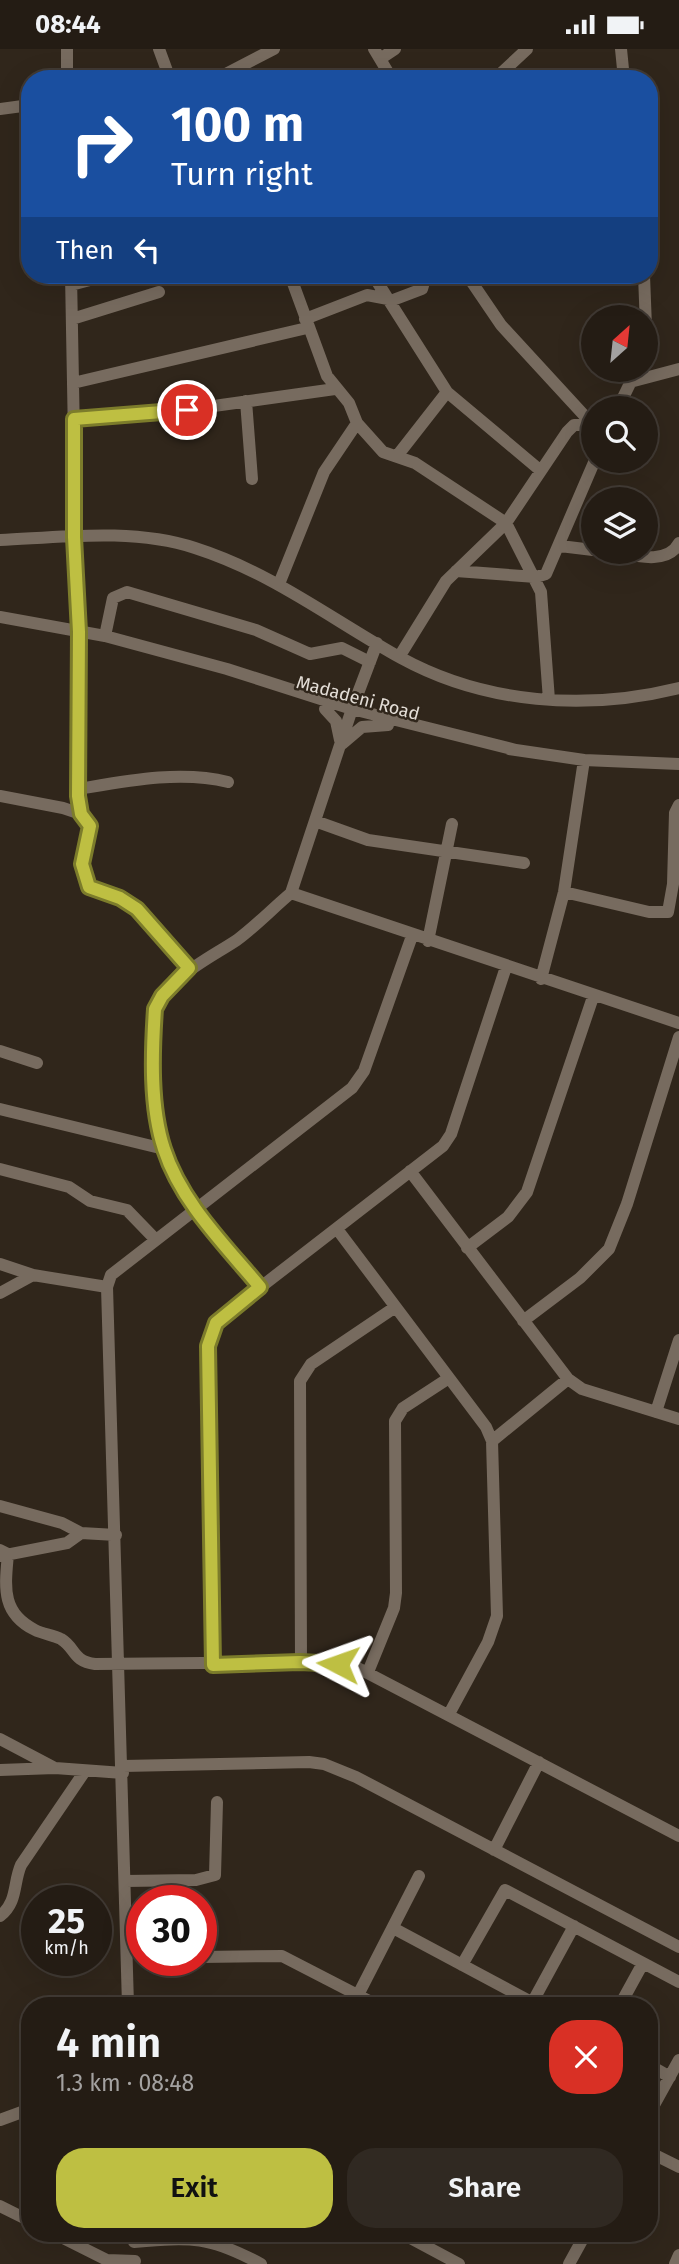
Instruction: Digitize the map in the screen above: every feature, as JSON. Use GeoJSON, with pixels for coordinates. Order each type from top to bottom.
{"type":"FeatureCollection","features":[{"type":"Feature","properties":{"kind":"street"},"geometry":{"type":"LineString","coordinates":[[67,49],[67,70]]}},
{"type":"Feature","properties":{"kind":"street"},"geometry":{"type":"LineString","coordinates":[[159,49],[167,70]]}},
{"type":"Feature","properties":{"kind":"street"},"geometry":{"type":"LineString","coordinates":[[233,70],[274,49]]}},
{"type":"Feature","properties":{"kind":"street"},"geometry":{"type":"LineString","coordinates":[[387,70],[377,54],[395,49]]}},
{"type":"Feature","properties":{"kind":"street"},"geometry":{"type":"LineString","coordinates":[[505,70],[527,49]]}},
{"type":"Feature","properties":{"kind":"street"},"geometry":{"type":"LineString","coordinates":[[621,49],[623,70]]}},
{"type":"Feature","properties":{"kind":"street"},"geometry":{"type":"LineString","coordinates":[[0,109],[21,106]]}},
{"type":"Feature","properties":{"kind":"street"},"geometry":{"type":"LineString","coordinates":[[71,284],[74,537],[79,632],[79,789],[81,814],[90,826],[82,864],[86,883],[93,890],[120,898],[137,909],[189,968]]}},
{"type":"Feature","properties":{"kind":"street"},"geometry":{"type":"LineString","coordinates":[[293,284],[306,323],[335,389],[349,403],[357,423],[379,449],[415,463],[506,523],[536,577],[541,592],[550,700]]}},
{"type":"Feature","properties":{"kind":"street"},"geometry":{"type":"LineString","coordinates":[[379,284],[447,392],[541,471]]}},
{"type":"Feature","properties":{"kind":"street"},"geometry":{"type":"LineString","coordinates":[[74,383],[306,323],[367,295],[396,300],[422,289],[423,284]]}},
{"type":"Feature","properties":{"kind":"street"},"geometry":{"type":"LineString","coordinates":[[473,284],[501,325],[581,412]]}},
{"type":"Feature","properties":{"kind":"street"},"geometry":{"type":"LineString","coordinates":[[644,284],[645,305]]}},
{"type":"Feature","properties":{"kind":"street"},"geometry":{"type":"LineString","coordinates":[[72,319],[159,292]]}},
{"type":"Feature","properties":{"kind":"street"},"geometry":{"type":"LineString","coordinates":[[658,375],[679,369]]}},
{"type":"Feature","properties":{"kind":"street"},"geometry":{"type":"LineString","coordinates":[[624,396],[631,382]]}},
{"type":"Feature","properties":{"kind":"street"},"geometry":{"type":"LineString","coordinates":[[74,419],[178,411],[335,389]]}},
{"type":"Feature","properties":{"kind":"street"},"geometry":{"type":"LineString","coordinates":[[397,456],[447,392]]}},
{"type":"Feature","properties":{"kind":"street"},"geometry":{"type":"LineString","coordinates":[[246,401],[252,479]]}},
{"type":"Feature","properties":{"kind":"street"},"geometry":{"type":"LineString","coordinates":[[279,584],[324,472],[357,423]]}},
{"type":"Feature","properties":{"kind":"street"},"geometry":{"type":"LineString","coordinates":[[399,657],[433,599],[456,571],[506,523],[567,432],[574,425],[581,425]]}},
{"type":"Feature","properties":{"kind":"street"},"geometry":{"type":"LineString","coordinates":[[456,571],[536,577],[549,571],[590,473]]}},
{"type":"Feature","properties":{"kind":"street"},"geometry":{"type":"LineString","coordinates":[[0,540],[74,537],[171,541],[227,559],[279,584],[399,657],[435,675],[519,699],[628,697],[679,688]]}},
{"type":"Feature","properties":{"kind":"street"},"geometry":{"type":"LineString","coordinates":[[658,557],[669,555],[679,543]]}},
{"type":"Feature","properties":{"kind":"street"},"geometry":{"type":"LineString","coordinates":[[560,546],[581,549]]}},
{"type":"Feature","properties":{"kind":"street"},"geometry":{"type":"LineString","coordinates":[[105,636],[113,598],[127,592],[256,630],[310,654],[338,647],[370,662]]}},
{"type":"Feature","properties":{"kind":"street","name":"Madadeni Road"},"geometry":{"type":"LineString","coordinates":[[0,617],[105,636],[227,669],[388,725],[516,750],[584,760],[679,764]]}},
{"type":"Feature","properties":{"kind":"street"},"geometry":{"type":"LineString","coordinates":[[260,1287],[196,1209],[164,1149],[156,1104],[155,1009],[162,996],[189,968],[239,939],[291,893],[350,713],[377,643]]}},
{"type":"Feature","properties":{"kind":"street","name":"Madadeni Road"},"geometry":{"type":"LineString","coordinates":[[196,662],[227,676],[325,709],[516,750]]}},
{"type":"Feature","properties":{"kind":"street"},"geometry":{"type":"LineString","coordinates":[[325,709],[336,721],[341,745]]}},
{"type":"Feature","properties":{"kind":"street"},"geometry":{"type":"LineString","coordinates":[[341,745],[362,727],[388,725]]}},
{"type":"Feature","properties":{"kind":"street"},"geometry":{"type":"LineString","coordinates":[[541,979],[564,892],[584,760]]}},
{"type":"Feature","properties":{"kind":"street"},"geometry":{"type":"LineString","coordinates":[[79,789],[134,780],[180,778],[228,782]]}},
{"type":"Feature","properties":{"kind":"street"},"geometry":{"type":"LineString","coordinates":[[0,796],[81,814]]}},
{"type":"Feature","properties":{"kind":"street"},"geometry":{"type":"LineString","coordinates":[[564,892],[649,912],[668,912],[673,884],[675,813],[679,805]]}},
{"type":"Feature","properties":{"kind":"street"},"geometry":{"type":"LineString","coordinates":[[315,821],[368,840],[524,863]]}},
{"type":"Feature","properties":{"kind":"street"},"geometry":{"type":"LineString","coordinates":[[428,941],[445,851],[453,824]]}},
{"type":"Feature","properties":{"kind":"street"},"geometry":{"type":"LineString","coordinates":[[291,893],[593,997],[679,1023]]}},
{"type":"Feature","properties":{"kind":"street"},"geometry":{"type":"LineString","coordinates":[[126,1920],[107,1287],[111,1275],[352,1088],[364,1071],[412,936]]}},
{"type":"Feature","properties":{"kind":"street"},"geometry":{"type":"LineString","coordinates":[[213,1665],[208,1346],[216,1323],[443,1146],[451,1134],[506,967]]}},
{"type":"Feature","properties":{"kind":"street"},"geometry":{"type":"LineString","coordinates":[[467,1248],[508,1217],[527,1192],[593,997]]}},
{"type":"Feature","properties":{"kind":"street"},"geometry":{"type":"LineString","coordinates":[[523,1321],[580,1278],[608,1249],[627,1204],[679,1037]]}},
{"type":"Feature","properties":{"kind":"street"},"geometry":{"type":"LineString","coordinates":[[0,1051],[37,1063]]}},
{"type":"Feature","properties":{"kind":"street"},"geometry":{"type":"LineString","coordinates":[[0,1109],[164,1149]]}},
{"type":"Feature","properties":{"kind":"street"},"geometry":{"type":"LineString","coordinates":[[0,1169],[69,1187],[90,1201],[127,1210],[156,1240]]}},
{"type":"Feature","properties":{"kind":"street"},"geometry":{"type":"LineString","coordinates":[[410,1171],[568,1379],[582,1389],[679,1419]]}},
{"type":"Feature","properties":{"kind":"street"},"geometry":{"type":"LineString","coordinates":[[337,1229],[486,1427],[492,1441],[497,1616],[488,1642],[449,1714]]}},
{"type":"Feature","properties":{"kind":"street"},"geometry":{"type":"LineString","coordinates":[[0,1264],[33,1275],[107,1287]]}},
{"type":"Feature","properties":{"kind":"street"},"geometry":{"type":"LineString","coordinates":[[0,1293],[33,1275]]}},
{"type":"Feature","properties":{"kind":"street"},"geometry":{"type":"LineString","coordinates":[[300,1662],[300,1381],[311,1364],[394,1308]]}},
{"type":"Feature","properties":{"kind":"street"},"geometry":{"type":"LineString","coordinates":[[656,1412],[679,1340]]}},
{"type":"Feature","properties":{"kind":"street"},"geometry":{"type":"LineString","coordinates":[[368,1672],[387,1626],[396,1593],[395,1421],[403,1408],[449,1378]]}},
{"type":"Feature","properties":{"kind":"street"},"geometry":{"type":"LineString","coordinates":[[492,1441],[568,1379]]}},
{"type":"Feature","properties":{"kind":"street"},"geometry":{"type":"LineString","coordinates":[[0,1506],[62,1523],[81,1533],[116,1535]]}},
{"type":"Feature","properties":{"kind":"street"},"geometry":{"type":"LineString","coordinates":[[81,1533],[67,1543],[3,1553],[7,1605],[15,1616],[32,1628],[62,1640],[79,1660],[95,1664],[213,1665],[300,1662],[346,1665],[368,1672],[679,1836]]}},
{"type":"Feature","properties":{"kind":"street"},"geometry":{"type":"LineString","coordinates":[[0,1738],[55,1768]]}},
{"type":"Feature","properties":{"kind":"street"},"geometry":{"type":"LineString","coordinates":[[494,1850],[539,1762]]}},
{"type":"Feature","properties":{"kind":"street"},"geometry":{"type":"LineString","coordinates":[[0,1770],[55,1768],[85,1771],[324,1764],[679,1947]]}},
{"type":"Feature","properties":{"kind":"street"},"geometry":{"type":"LineString","coordinates":[[0,1916],[13,1902],[16,1876],[21,1865],[85,1771]]}},
{"type":"Feature","properties":{"kind":"street"},"geometry":{"type":"LineString","coordinates":[[125,1881],[196,1880],[215,1875],[217,1802]]}},
{"type":"Feature","properties":{"kind":"street"},"geometry":{"type":"LineString","coordinates":[[217,1957],[282,1957],[358,1996],[419,1876]]}},
{"type":"Feature","properties":{"kind":"street"},"geometry":{"type":"LineString","coordinates":[[462,1965],[505,1890],[642,1965],[679,1982]]}},
{"type":"Feature","properties":{"kind":"street"},"geometry":{"type":"LineString","coordinates":[[538,1997],[574,1926]]}},
{"type":"Feature","properties":{"kind":"street"},"geometry":{"type":"LineString","coordinates":[[393,1928],[522,1997]]}},
{"type":"Feature","properties":{"kind":"street"},"geometry":{"type":"LineString","coordinates":[[624,1997],[642,1965]]}},
{"type":"Feature","properties":{"kind":"street"},"geometry":{"type":"LineString","coordinates":[[127,1976],[128,1997]]}},
{"type":"Feature","properties":{"kind":"street"},"geometry":{"type":"LineString","coordinates":[[658,2098],[679,2060]]}},
{"type":"Feature","properties":{"kind":"street"},"geometry":{"type":"LineString","coordinates":[[658,2070],[670,2077]]}},
{"type":"Feature","properties":{"kind":"street"},"geometry":{"type":"LineString","coordinates":[[0,2120],[21,2112]]}},
{"type":"Feature","properties":{"kind":"street"},"geometry":{"type":"LineString","coordinates":[[658,2156],[679,2167]]}},
{"type":"Feature","properties":{"kind":"street"},"geometry":{"type":"LineString","coordinates":[[0,2206],[21,2216]]}},
{"type":"Feature","properties":{"kind":"street"},"geometry":{"type":"LineString","coordinates":[[68,2242],[105,2262],[135,2262],[134,2242]]}},
{"type":"Feature","properties":{"kind":"street"},"geometry":{"type":"LineString","coordinates":[[216,2242],[261,2264]]}},
{"type":"Feature","properties":{"kind":"street"},"geometry":{"type":"LineString","coordinates":[[418,2242],[459,2264]]}},
{"type":"Feature","properties":{"kind":"street"},"geometry":{"type":"LineString","coordinates":[[569,2264],[581,2242]]}},
{"type":"Feature","properties":{"kind":"street"},"geometry":{"type":"LineString","coordinates":[[675,2264],[679,2255]]}},
{"type":"Feature","properties":{"kind":"route"},"geometry":{"type":"LineString","coordinates":[[187,410],[74,419],[74,537],[79,632],[78,796],[81,814],[89,821],[90,826],[82,870],[89,887],[120,898],[146,917],[189,968],[162,996],[155,1009],[157,1125],[169,1162],[196,1209],[260,1287],[216,1323],[208,1346],[213,1665],[300,1662],[338,1664]]}}]}
